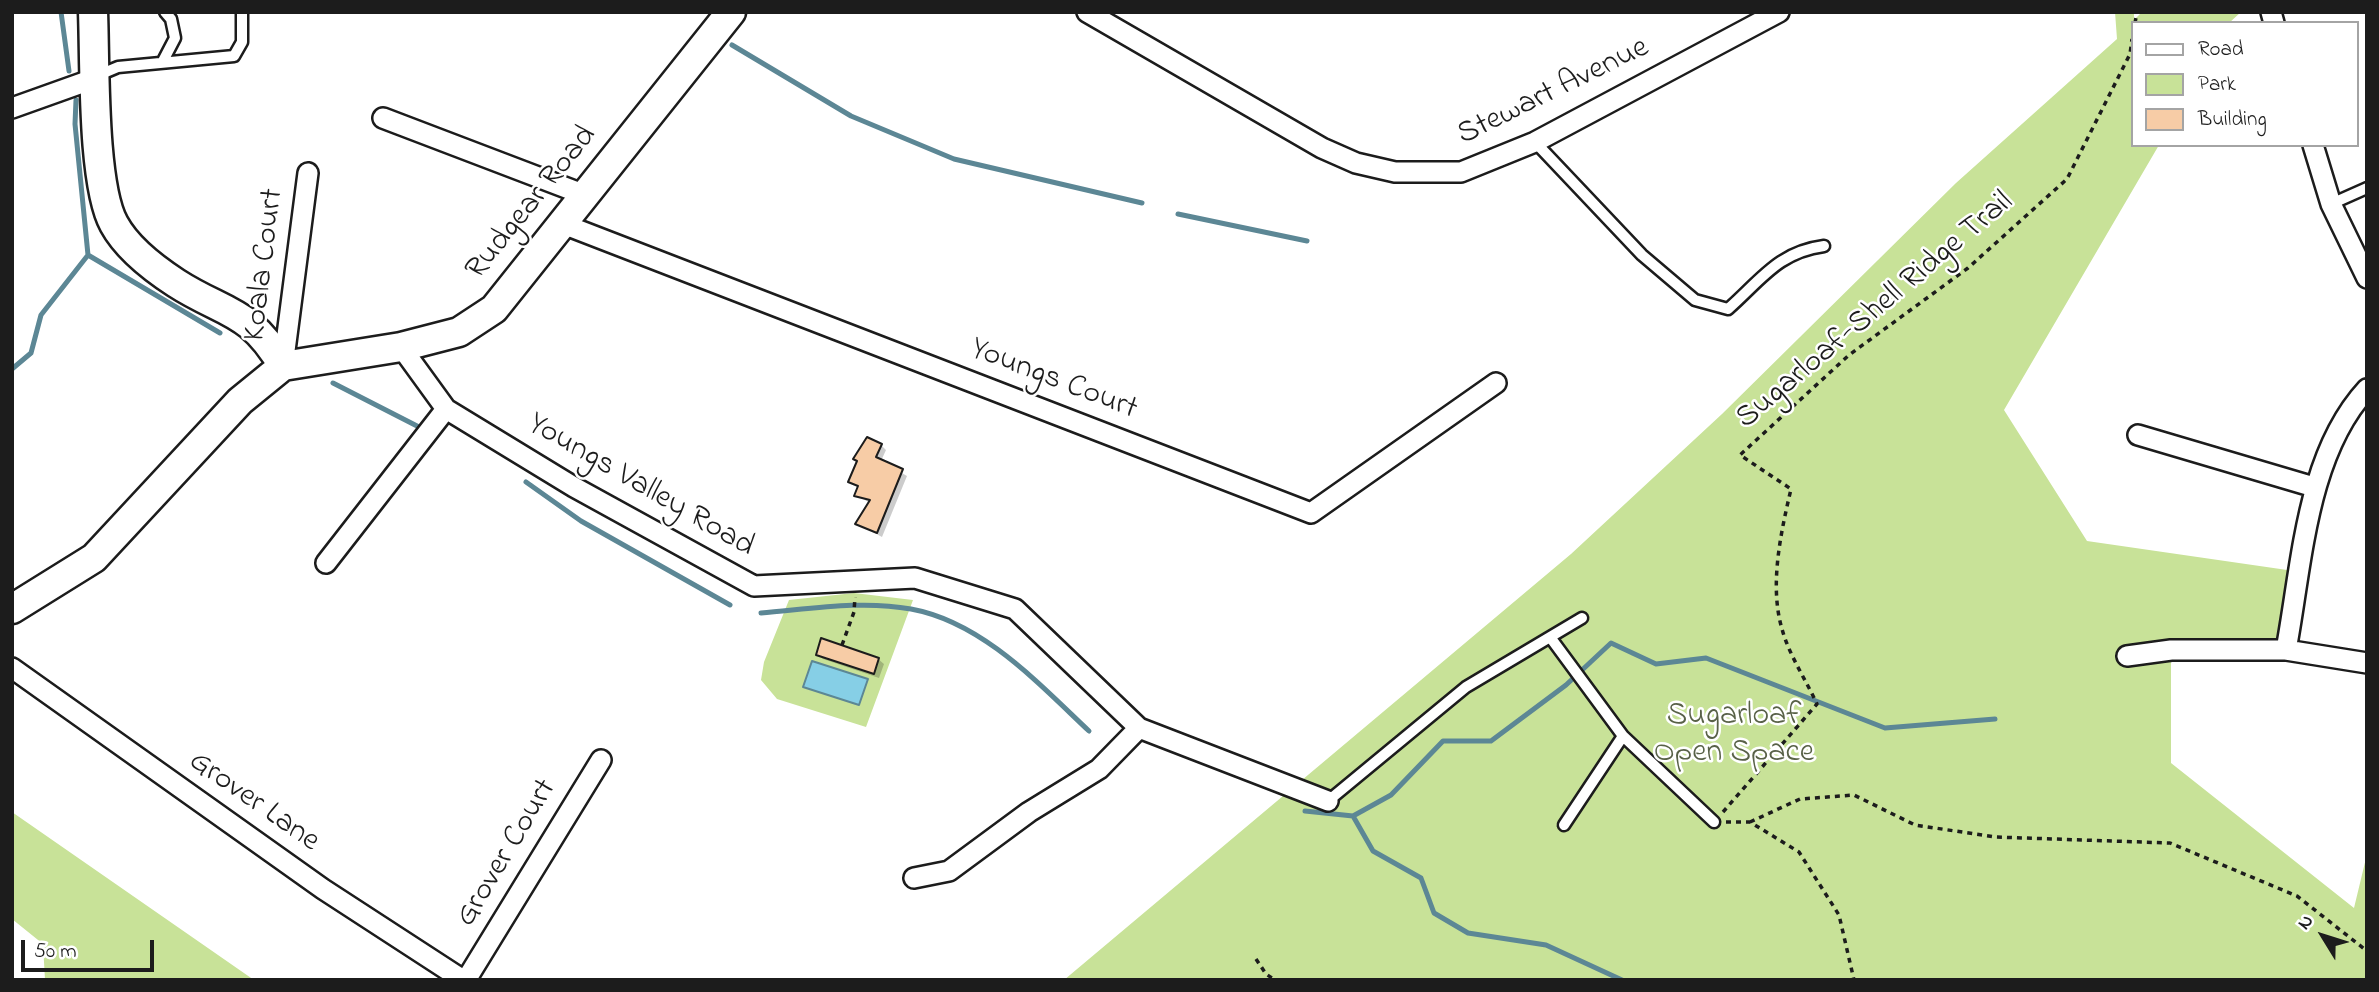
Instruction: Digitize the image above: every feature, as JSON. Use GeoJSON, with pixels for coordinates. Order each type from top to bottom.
{"type":"FeatureCollection","features":[{"type":"Feature","properties":{"kind":"street"},"geometry":{"type":"LineString","coordinates":[[93,12],[104,199],[120,233],[126,243],[176,283],[225,307],[250,323],[272,346],[284,366]]}},
{"type":"Feature","properties":{"kind":"street","name":"Rudgear Road"},"geometry":{"type":"LineString","coordinates":[[12,610],[94,558],[240,401],[284,366],[401,347],[459,331],[494,309],[731,12]]}},
{"type":"Feature","properties":{"kind":"street","name":"Stewart Avenue"},"geometry":{"type":"LineString","coordinates":[[1087,12],[1322,148],[1356,163],[1395,172],[1461,172],[1535,142],[1779,12]]}},
{"type":"Feature","properties":{"kind":"street"},"geometry":{"type":"LineString","coordinates":[[12,108],[96,78]]}},
{"type":"Feature","properties":{"kind":"street"},"geometry":{"type":"LineString","coordinates":[[383,118],[585,195]]}},
{"type":"Feature","properties":{"kind":"street"},"geometry":{"type":"LineString","coordinates":[[2314,147],[2331,204],[2367,278]]}},
{"type":"Feature","properties":{"kind":"street","name":"Koala Court"},"geometry":{"type":"LineString","coordinates":[[284,366],[308,173]]}},
{"type":"Feature","properties":{"kind":"street","name":"Youngs Court"},"geometry":{"type":"LineString","coordinates":[[563,224],[1311,513],[1496,383]]}},
{"type":"Feature","properties":{"kind":"street","name":"Youngs Valley Road"},"geometry":{"type":"LineString","coordinates":[[401,347],[446,410],[574,487],[754,586],[915,578],[1015,609],[1139,728],[1328,801]]}},
{"type":"Feature","properties":{"kind":"street"},"geometry":{"type":"LineString","coordinates":[[2286,650],[2314,487],[2352,405],[2367,389]]}},
{"type":"Feature","properties":{"kind":"street"},"geometry":{"type":"LineString","coordinates":[[326,563],[446,410]]}},
{"type":"Feature","properties":{"kind":"street"},"geometry":{"type":"LineString","coordinates":[[2138,435],[2314,487]]}},
{"type":"Feature","properties":{"kind":"street"},"geometry":{"type":"LineString","coordinates":[[2127,656],[2171,650],[2286,650],[2367,663]]}},
{"type":"Feature","properties":{"kind":"street","name":"Grover Lane"},"geometry":{"type":"LineString","coordinates":[[12,668],[323,889],[465,980]]}},
{"type":"Feature","properties":{"kind":"street"},"geometry":{"type":"LineString","coordinates":[[914,878],[949,871],[1029,811],[1098,769],[1139,728]]}},
{"type":"Feature","properties":{"kind":"street","name":"Grover Court"},"geometry":{"type":"LineString","coordinates":[[465,980],[601,760]]}},
{"type":"Feature","properties":{"kind":"lane"},"geometry":{"type":"LineString","coordinates":[[163,61],[175,38],[172,19],[165,12]]}},
{"type":"Feature","properties":{"kind":"lane"},"geometry":{"type":"LineString","coordinates":[[96,78],[110,68],[234,56],[242,41],[242,12]]}},
{"type":"Feature","properties":{"kind":"lane"},"geometry":{"type":"LineString","coordinates":[[1535,142],[1642,255],[1695,300],[1728,309],[1783,258],[1804,249],[1824,246]]}},
{"type":"Feature","properties":{"kind":"lane"},"geometry":{"type":"LineString","coordinates":[[2331,204],[2367,188]]}},
{"type":"Feature","properties":{"kind":"lane"},"geometry":{"type":"LineString","coordinates":[[1328,801],[1466,687],[1581,618]]}},
{"type":"Feature","properties":{"kind":"lane"},"geometry":{"type":"LineString","coordinates":[[1550,637],[1623,736],[1714,822]]}},
{"type":"Feature","properties":{"kind":"lane"},"geometry":{"type":"LineString","coordinates":[[1564,825],[1623,736]]}},
{"type":"Feature","properties":{"kind":"path","name":"Sugarloaf-Shell Ridge Trail"},"geometry":{"type":"LineString","coordinates":[[1714,822],[1817,704],[1782,631],[1775,601],[1783,524],[1791,489],[1740,455],[1849,355],[1968,268],[2067,180],[2130,54]]}},
{"type":"Feature","properties":{"kind":"path"},"geometry":{"type":"LineString","coordinates":[[842,645],[854,612],[854,598]]}},
{"type":"Feature","properties":{"kind":"path"},"geometry":{"type":"LineString","coordinates":[[1714,822],[1750,822],[1800,799],[1854,795],[1915,825],[1995,837],[2170,843],[2297,896],[2367,951]]}},
{"type":"Feature","properties":{"kind":"path"},"geometry":{"type":"LineString","coordinates":[[1750,822],[1799,852],[1839,915],[1854,980]]}},
{"type":"Feature","properties":{"kind":"path"},"geometry":{"type":"LineString","coordinates":[[1256,959],[1266,974],[1275,980]]}},
{"type":"Feature","properties":{"kind":"green space","name":"Sugarloaf Open Space"},"geometry":{"type":"Polygon","coordinates":[[[2115,12],[2134,12],[2134,20],[2142,12],[2241,12],[2231,21],[2130,21],[2130,147],[2158,147],[2004,410],[2087,541],[2301,572],[2286,650],[2171,650],[2171,763],[2354,908],[2367,854],[2367,980],[1064,980],[1571,554],[1722,414],[1956,183],[2117,39],[2115,12]]]}},
{"type":"Feature","properties":{"kind":"green space"},"geometry":{"type":"Polygon","coordinates":[[[854,593],[913,600],[866,727],[777,699],[761,680],[764,662],[789,600],[854,593]]]}},
{"type":"Feature","properties":{"kind":"green space"},"geometry":{"type":"Polygon","coordinates":[[[12,812],[254,980],[45,980],[43,944],[12,919],[12,812]]]}},
{"type":"Feature","properties":{"kind":"water"},"geometry":{"type":"Polygon","coordinates":[[[812,661],[868,679],[859,705],[803,687],[812,661]]]}},
{"type":"Feature","properties":{"kind":"building"},"geometry":{"type":"Polygon","coordinates":[[[867,437],[882,444],[876,457],[903,469],[877,533],[855,524],[870,500],[854,496],[858,486],[848,482],[857,461],[853,459],[867,437]]]}},
{"type":"Feature","properties":{"kind":"building"},"geometry":{"type":"Polygon","coordinates":[[[821,638],[879,658],[874,674],[816,655],[821,638]]]}},
{"type":"Feature","properties":{"kind":"waterway"},"geometry":{"type":"LineString","coordinates":[[61,12],[69,71]]}},
{"type":"Feature","properties":{"kind":"waterway"},"geometry":{"type":"LineString","coordinates":[[732,45],[851,116],[954,159],[1142,203]]}},
{"type":"Feature","properties":{"kind":"waterway"},"geometry":{"type":"LineString","coordinates":[[12,369],[31,353],[41,315],[88,255],[75,124],[76,100]]}},
{"type":"Feature","properties":{"kind":"waterway"},"geometry":{"type":"LineString","coordinates":[[1178,214],[1307,241]]}},
{"type":"Feature","properties":{"kind":"waterway"},"geometry":{"type":"LineString","coordinates":[[88,255],[220,333]]}},
{"type":"Feature","properties":{"kind":"waterway"},"geometry":{"type":"LineString","coordinates":[[333,383],[419,427]]}},
{"type":"Feature","properties":{"kind":"waterway"},"geometry":{"type":"LineString","coordinates":[[526,482],[581,521],[730,605]]}},
{"type":"Feature","properties":{"kind":"waterway"},"geometry":{"type":"LineString","coordinates":[[761,613],[874,605],[911,609],[937,616],[962,627],[1008,657],[1089,731]]}},
{"type":"Feature","properties":{"kind":"waterway"},"geometry":{"type":"LineString","coordinates":[[1353,816],[1391,795],[1443,741],[1491,741],[1566,685],[1611,643],[1656,664],[1706,658],[1885,728],[1995,719]]}},
{"type":"Feature","properties":{"kind":"waterway"},"geometry":{"type":"LineString","coordinates":[[1305,811],[1353,816],[1373,851],[1421,878],[1434,913],[1468,933],[1546,945],[1622,980]]}}]}
